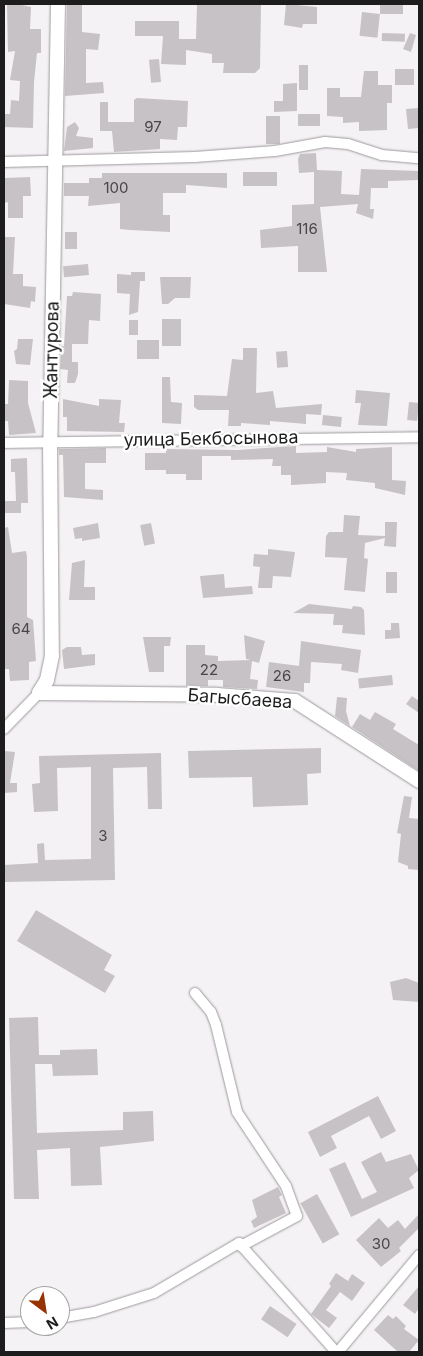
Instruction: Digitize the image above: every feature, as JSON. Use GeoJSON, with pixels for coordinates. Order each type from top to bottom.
{"type":"FeatureCollection","features":[{"type":"Feature","properties":{"kind":"street","name":"Жантурова"},"geometry":{"type":"LineString","coordinates":[[39,693],[47,680],[52,656],[50,442],[58,4]]}},
{"type":"Feature","properties":{"kind":"street"},"geometry":{"type":"LineString","coordinates":[[4,162],[195,157],[275,151],[325,142],[348,144],[382,155],[419,158]]}},
{"type":"Feature","properties":{"kind":"street","name":"улица Бекбосынова"},"geometry":{"type":"LineString","coordinates":[[4,443],[419,437]]}},
{"type":"Feature","properties":{"kind":"street"},"geometry":{"type":"LineString","coordinates":[[4,729],[39,693]]}},
{"type":"Feature","properties":{"kind":"street","name":"Багысбаева"},"geometry":{"type":"LineString","coordinates":[[39,693],[218,695],[295,701],[419,780]]}},
{"type":"Feature","properties":{"kind":"street"},"geometry":{"type":"LineString","coordinates":[[195,993],[211,1012],[216,1025],[237,1112],[286,1186],[297,1216],[241,1246]]}},
{"type":"Feature","properties":{"kind":"street"},"geometry":{"type":"LineString","coordinates":[[70,1316],[102,1310],[154,1294],[239,1243],[337,1352],[419,1256]]}},
{"type":"Feature","properties":{"kind":"street"},"geometry":{"type":"LineString","coordinates":[[4,1323],[20,1322]]}},
{"type":"Feature","properties":{"kind":"building"},"geometry":{"type":"Polygon","coordinates":[[[18,4],[31,7],[30,29],[41,29],[41,53],[37,53],[34,82],[33,128],[4,127],[4,114],[10,114],[11,100],[19,101],[20,81],[10,80],[15,51],[8,52],[7,5],[18,4]]]}},
{"type":"Feature","properties":{"kind":"building"},"geometry":{"type":"Polygon","coordinates":[[[67,4],[82,4],[82,32],[100,34],[98,50],[86,49],[86,83],[103,82],[104,93],[65,96],[67,4]]]}},
{"type":"Feature","properties":{"kind":"building"},"geometry":{"type":"Polygon","coordinates":[[[197,4],[261,4],[260,68],[255,73],[223,73],[224,63],[212,63],[212,54],[186,50],[186,65],[161,64],[163,36],[135,36],[135,21],[179,21],[179,39],[196,39],[197,4]]]}},
{"type":"Feature","properties":{"kind":"building"},"geometry":{"type":"Polygon","coordinates":[[[286,4],[317,7],[317,24],[303,24],[302,28],[284,25],[286,4]]]}},
{"type":"Feature","properties":{"kind":"building"},"geometry":{"type":"Polygon","coordinates":[[[380,4],[403,4],[403,14],[380,14],[380,4]]]}},
{"type":"Feature","properties":{"kind":"building"},"geometry":{"type":"Polygon","coordinates":[[[362,12],[380,14],[377,38],[359,36],[362,12]]]}},
{"type":"Feature","properties":{"kind":"building"},"geometry":{"type":"Polygon","coordinates":[[[382,33],[405,34],[405,42],[382,41],[382,33]]]}},
{"type":"Feature","properties":{"kind":"building"},"geometry":{"type":"Polygon","coordinates":[[[410,33],[416,35],[411,52],[403,49],[410,33]]]}},
{"type":"Feature","properties":{"kind":"building"},"geometry":{"type":"Polygon","coordinates":[[[159,59],[161,82],[151,83],[149,60],[159,59]]]}},
{"type":"Feature","properties":{"kind":"building"},"geometry":{"type":"Polygon","coordinates":[[[299,65],[308,65],[308,90],[299,90],[299,65]]]}},
{"type":"Feature","properties":{"kind":"building"},"geometry":{"type":"Polygon","coordinates":[[[395,69],[414,69],[414,85],[395,85],[395,69]]]}},
{"type":"Feature","properties":{"kind":"building"},"geometry":{"type":"Polygon","coordinates":[[[364,71],[378,71],[378,85],[392,85],[392,103],[387,103],[387,130],[359,131],[359,122],[343,123],[343,117],[327,116],[327,88],[340,88],[340,97],[361,97],[364,71]]]}},
{"type":"Feature","properties":{"kind":"building"},"geometry":{"type":"Polygon","coordinates":[[[297,83],[297,111],[274,112],[274,101],[283,101],[283,84],[297,83]]]}},
{"type":"Feature","properties":{"kind":"building"},"geometry":{"type":"Polygon","coordinates":[[[137,98],[188,101],[187,127],[178,127],[177,140],[160,139],[160,149],[114,152],[112,131],[100,131],[100,102],[108,102],[108,122],[134,122],[134,100],[137,98]]]}},
{"type":"Feature","properties":{"kind":"building"},"geometry":{"type":"Polygon","coordinates":[[[419,108],[419,128],[408,129],[406,109],[419,108]]]}},
{"type":"Feature","properties":{"kind":"building"},"geometry":{"type":"Polygon","coordinates":[[[298,114],[320,114],[320,126],[298,126],[298,114]]]}},
{"type":"Feature","properties":{"kind":"building"},"geometry":{"type":"Polygon","coordinates":[[[266,116],[280,116],[280,144],[266,144],[266,116]]]}},
{"type":"Feature","properties":{"kind":"building"},"geometry":{"type":"Polygon","coordinates":[[[75,122],[79,128],[76,136],[93,138],[93,148],[64,151],[67,127],[75,122]]]}},
{"type":"Feature","properties":{"kind":"building"},"geometry":{"type":"Polygon","coordinates":[[[316,153],[317,170],[342,171],[341,194],[359,195],[361,169],[419,171],[419,180],[388,181],[388,188],[371,188],[370,209],[374,209],[373,219],[356,213],[358,204],[320,207],[327,272],[298,272],[298,246],[261,248],[260,230],[292,226],[292,205],[314,204],[314,172],[299,173],[298,159],[300,154],[316,153]]]}},
{"type":"Feature","properties":{"kind":"building"},"geometry":{"type":"Polygon","coordinates":[[[243,172],[277,172],[277,186],[243,186],[243,172]]]}},
{"type":"Feature","properties":{"kind":"building"},"geometry":{"type":"Polygon","coordinates":[[[102,173],[227,173],[227,188],[186,185],[186,193],[163,193],[163,215],[170,215],[170,232],[120,229],[120,203],[88,206],[89,196],[64,196],[64,183],[89,183],[89,178],[102,178],[102,173]]]}},
{"type":"Feature","properties":{"kind":"building"},"geometry":{"type":"Polygon","coordinates":[[[30,177],[31,196],[23,196],[23,218],[8,218],[8,202],[4,203],[4,178],[30,177]]]}},
{"type":"Feature","properties":{"kind":"building"},"geometry":{"type":"Polygon","coordinates":[[[65,232],[77,232],[77,249],[65,249],[65,232]]]}},
{"type":"Feature","properties":{"kind":"building"},"geometry":{"type":"Polygon","coordinates":[[[5,237],[15,237],[13,274],[23,274],[23,286],[36,287],[35,302],[31,301],[30,308],[4,304],[5,237]]]}},
{"type":"Feature","properties":{"kind":"building"},"geometry":{"type":"Polygon","coordinates":[[[88,264],[89,275],[64,277],[63,266],[88,264]]]}},
{"type":"Feature","properties":{"kind":"building"},"geometry":{"type":"Polygon","coordinates":[[[131,272],[145,272],[145,281],[140,281],[138,312],[129,315],[130,294],[117,293],[117,274],[131,275],[131,272]]]}},
{"type":"Feature","properties":{"kind":"building"},"geometry":{"type":"Polygon","coordinates":[[[160,277],[191,277],[190,298],[175,298],[168,304],[162,304],[160,277]]]}},
{"type":"Feature","properties":{"kind":"building"},"geometry":{"type":"Polygon","coordinates":[[[73,292],[101,294],[100,321],[89,320],[88,344],[72,344],[72,362],[78,362],[78,374],[75,383],[67,383],[68,370],[60,369],[61,346],[64,346],[67,296],[72,296],[73,292]]]}},
{"type":"Feature","properties":{"kind":"building"},"geometry":{"type":"Polygon","coordinates":[[[162,319],[181,319],[181,346],[162,346],[162,319]]]}},
{"type":"Feature","properties":{"kind":"building"},"geometry":{"type":"Polygon","coordinates":[[[129,320],[138,320],[138,335],[129,335],[129,320]]]}},
{"type":"Feature","properties":{"kind":"building"},"geometry":{"type":"Polygon","coordinates":[[[18,339],[33,339],[30,365],[16,364],[14,351],[17,349],[18,339]]]}},
{"type":"Feature","properties":{"kind":"building"},"geometry":{"type":"Polygon","coordinates":[[[137,340],[159,340],[159,359],[137,359],[137,340]]]}},
{"type":"Feature","properties":{"kind":"building"},"geometry":{"type":"Polygon","coordinates":[[[243,348],[257,348],[256,393],[273,391],[276,408],[322,404],[321,415],[306,414],[306,424],[270,421],[270,425],[241,423],[241,426],[228,426],[229,410],[198,410],[194,407],[194,395],[227,396],[232,359],[243,360],[243,348]]]}},
{"type":"Feature","properties":{"kind":"building"},"geometry":{"type":"Polygon","coordinates":[[[287,351],[288,367],[277,368],[276,352],[287,351]]]}},
{"type":"Feature","properties":{"kind":"building"},"geometry":{"type":"Polygon","coordinates":[[[162,377],[170,377],[171,402],[182,403],[181,424],[162,423],[162,377]]]}},
{"type":"Feature","properties":{"kind":"building"},"geometry":{"type":"Polygon","coordinates":[[[9,380],[28,381],[28,403],[36,433],[9,435],[8,421],[4,421],[4,404],[8,404],[9,380]]]}},
{"type":"Feature","properties":{"kind":"building"},"geometry":{"type":"Polygon","coordinates":[[[356,390],[390,393],[387,426],[358,425],[361,403],[355,403],[356,390]]]}},
{"type":"Feature","properties":{"kind":"building"},"geometry":{"type":"Polygon","coordinates":[[[63,399],[99,406],[99,399],[121,400],[119,423],[125,423],[124,432],[67,431],[67,417],[63,417],[63,399]]]}},
{"type":"Feature","properties":{"kind":"building"},"geometry":{"type":"Polygon","coordinates":[[[409,402],[419,403],[417,421],[407,420],[409,402]]]}},
{"type":"Feature","properties":{"kind":"building"},"geometry":{"type":"Polygon","coordinates":[[[323,415],[342,417],[341,427],[322,425],[323,415]]]}},
{"type":"Feature","properties":{"kind":"building"},"geometry":{"type":"Polygon","coordinates":[[[296,446],[296,453],[327,452],[327,447],[356,452],[356,449],[392,447],[392,480],[406,481],[405,495],[375,488],[375,483],[346,480],[347,473],[326,472],[326,483],[291,485],[291,475],[281,475],[281,466],[272,466],[273,459],[231,460],[231,456],[202,456],[202,480],[186,480],[186,474],[166,474],[166,470],[145,470],[145,453],[166,453],[166,449],[237,450],[296,446]]]}},
{"type":"Feature","properties":{"kind":"building"},"geometry":{"type":"Polygon","coordinates":[[[106,448],[106,463],[85,463],[85,489],[103,490],[103,500],[64,497],[63,455],[59,455],[59,449],[106,448]]]}},
{"type":"Feature","properties":{"kind":"building"},"geometry":{"type":"Polygon","coordinates":[[[27,458],[28,503],[21,503],[21,513],[4,513],[4,501],[16,501],[15,472],[11,472],[11,459],[27,458]]]}},
{"type":"Feature","properties":{"kind":"building"},"geometry":{"type":"Polygon","coordinates":[[[344,515],[360,516],[358,535],[385,536],[385,522],[397,522],[396,547],[384,546],[385,538],[365,543],[364,558],[368,559],[365,592],[344,590],[347,558],[325,557],[326,536],[329,532],[343,532],[344,515]]]}},
{"type":"Feature","properties":{"kind":"building"},"geometry":{"type":"Polygon","coordinates":[[[98,523],[100,538],[82,541],[82,538],[75,539],[73,528],[98,523]]]}},
{"type":"Feature","properties":{"kind":"building"},"geometry":{"type":"Polygon","coordinates":[[[151,523],[155,544],[144,546],[140,525],[151,523]]]}},
{"type":"Feature","properties":{"kind":"building"},"geometry":{"type":"Polygon","coordinates":[[[8,527],[12,553],[26,551],[27,557],[27,617],[33,620],[36,661],[29,662],[29,680],[10,681],[9,669],[4,669],[4,528],[8,527]]]}},
{"type":"Feature","properties":{"kind":"building"},"geometry":{"type":"Polygon","coordinates":[[[268,549],[295,552],[291,577],[273,576],[272,588],[258,588],[260,567],[253,566],[254,554],[268,555],[268,549]]]}},
{"type":"Feature","properties":{"kind":"building"},"geometry":{"type":"Polygon","coordinates":[[[85,560],[84,587],[95,587],[95,600],[69,600],[72,563],[85,560]]]}},
{"type":"Feature","properties":{"kind":"building"},"geometry":{"type":"Polygon","coordinates":[[[386,572],[397,572],[397,593],[386,593],[386,572]]]}},
{"type":"Feature","properties":{"kind":"building"},"geometry":{"type":"Polygon","coordinates":[[[224,574],[225,588],[252,586],[253,594],[203,598],[200,576],[224,574]]]}},
{"type":"Feature","properties":{"kind":"building"},"geometry":{"type":"Polygon","coordinates":[[[309,604],[352,609],[353,606],[361,607],[364,610],[365,635],[342,633],[343,625],[333,625],[334,614],[293,613],[309,604]]]}},
{"type":"Feature","properties":{"kind":"building"},"geometry":{"type":"Polygon","coordinates":[[[391,623],[399,623],[400,638],[385,639],[385,630],[391,630],[391,623]]]}},
{"type":"Feature","properties":{"kind":"building"},"geometry":{"type":"Polygon","coordinates":[[[244,635],[265,641],[259,663],[252,661],[250,679],[258,680],[257,689],[223,687],[223,680],[208,680],[208,686],[186,686],[186,645],[205,645],[205,655],[218,656],[218,661],[251,660],[246,659],[244,635]]]}},
{"type":"Feature","properties":{"kind":"building"},"geometry":{"type":"Polygon","coordinates":[[[143,637],[171,637],[170,646],[164,646],[164,672],[149,672],[143,637]]]}},
{"type":"Feature","properties":{"kind":"building"},"geometry":{"type":"Polygon","coordinates":[[[301,641],[361,650],[358,673],[341,670],[342,664],[311,662],[310,683],[304,683],[304,692],[266,687],[269,662],[299,666],[301,641]]]}},
{"type":"Feature","properties":{"kind":"building"},"geometry":{"type":"Polygon","coordinates":[[[67,647],[81,647],[82,655],[95,654],[95,665],[64,669],[62,650],[67,647]]]}},
{"type":"Feature","properties":{"kind":"building"},"geometry":{"type":"Polygon","coordinates":[[[392,675],[393,685],[359,688],[358,679],[392,675]]]}},
{"type":"Feature","properties":{"kind":"building"},"geometry":{"type":"Polygon","coordinates":[[[412,696],[419,701],[419,713],[406,704],[412,696]]]}},
{"type":"Feature","properties":{"kind":"building"},"geometry":{"type":"Polygon","coordinates":[[[337,697],[347,698],[346,711],[350,726],[335,716],[337,697]]]}},
{"type":"Feature","properties":{"kind":"building"},"geometry":{"type":"Polygon","coordinates":[[[375,712],[396,724],[393,729],[419,745],[419,771],[352,727],[360,714],[370,720],[375,712]]]}},
{"type":"Feature","properties":{"kind":"building"},"geometry":{"type":"Polygon","coordinates":[[[321,748],[321,773],[307,774],[308,805],[253,807],[252,777],[189,778],[188,751],[321,748]]]}},
{"type":"Feature","properties":{"kind":"building"},"geometry":{"type":"Polygon","coordinates":[[[4,751],[15,752],[10,783],[17,783],[17,792],[4,793],[4,751]]]}},
{"type":"Feature","properties":{"kind":"building"},"geometry":{"type":"Polygon","coordinates":[[[161,753],[162,809],[148,809],[147,767],[113,768],[115,880],[4,882],[4,865],[38,863],[37,844],[44,843],[45,860],[91,859],[91,767],[57,768],[58,811],[34,812],[32,784],[40,783],[39,756],[161,753]]]}},
{"type":"Feature","properties":{"kind":"building"},"geometry":{"type":"Polygon","coordinates":[[[404,796],[412,797],[409,818],[419,819],[419,870],[408,869],[408,866],[398,862],[401,834],[397,833],[404,796]]]}},
{"type":"Feature","properties":{"kind":"building"},"geometry":{"type":"Polygon","coordinates":[[[36,910],[112,955],[104,970],[115,976],[105,993],[17,941],[36,910]]]}},
{"type":"Feature","properties":{"kind":"building"},"geometry":{"type":"Polygon","coordinates":[[[406,978],[419,983],[419,1002],[393,1000],[390,982],[406,978]]]}},
{"type":"Feature","properties":{"kind":"building"},"geometry":{"type":"Polygon","coordinates":[[[38,1017],[39,1055],[60,1055],[60,1050],[97,1049],[98,1075],[53,1076],[52,1064],[35,1064],[37,1133],[123,1130],[123,1112],[153,1111],[154,1141],[100,1147],[102,1185],[71,1186],[70,1148],[37,1150],[39,1199],[14,1199],[9,1018],[38,1017]]]}},
{"type":"Feature","properties":{"kind":"building"},"geometry":{"type":"Polygon","coordinates":[[[378,1096],[396,1131],[381,1139],[369,1116],[331,1136],[337,1148],[320,1157],[308,1132],[378,1096]]]}},
{"type":"Feature","properties":{"kind":"building"},"geometry":{"type":"Polygon","coordinates":[[[381,1152],[386,1162],[411,1154],[419,1170],[409,1178],[414,1188],[351,1217],[329,1169],[345,1162],[362,1199],[377,1192],[361,1162],[381,1152]]]}},
{"type":"Feature","properties":{"kind":"building"},"geometry":{"type":"Polygon","coordinates":[[[278,1187],[282,1195],[279,1197],[286,1213],[254,1228],[251,1221],[257,1217],[252,1200],[278,1187]]]}},
{"type":"Feature","properties":{"kind":"building"},"geometry":{"type":"Polygon","coordinates":[[[317,1194],[339,1234],[323,1243],[300,1203],[317,1194]]]}},
{"type":"Feature","properties":{"kind":"building"},"geometry":{"type":"Polygon","coordinates":[[[419,1214],[419,1228],[399,1248],[401,1251],[381,1267],[356,1240],[379,1218],[388,1228],[398,1220],[405,1229],[419,1214]]]}},
{"type":"Feature","properties":{"kind":"building"},"geometry":{"type":"Polygon","coordinates":[[[336,1273],[348,1281],[352,1274],[365,1283],[352,1301],[340,1292],[326,1310],[337,1318],[329,1328],[311,1314],[331,1286],[329,1284],[336,1273]]]}},
{"type":"Feature","properties":{"kind":"building"},"geometry":{"type":"Polygon","coordinates":[[[419,1286],[419,1308],[415,1314],[403,1305],[419,1286]]]}},
{"type":"Feature","properties":{"kind":"building"},"geometry":{"type":"Polygon","coordinates":[[[270,1306],[297,1324],[288,1337],[261,1319],[270,1306]]]}},
{"type":"Feature","properties":{"kind":"building"},"geometry":{"type":"Polygon","coordinates":[[[388,1315],[393,1319],[396,1316],[406,1326],[404,1329],[419,1340],[409,1352],[398,1352],[374,1330],[388,1315]]]}}]}
